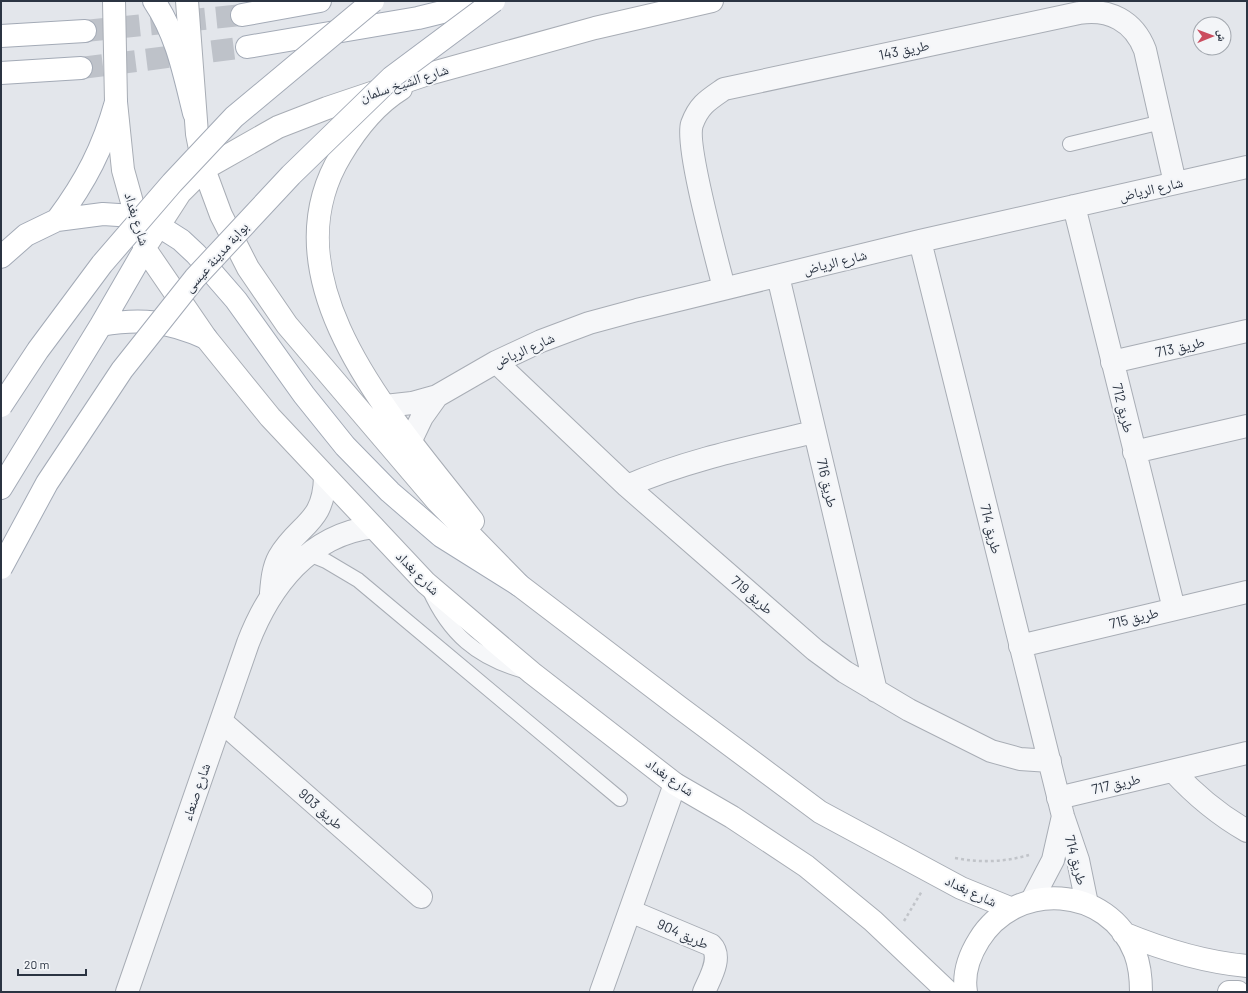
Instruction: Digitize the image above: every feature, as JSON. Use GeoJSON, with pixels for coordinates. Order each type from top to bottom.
{"type":"FeatureCollection","features":[{"type":"Feature","properties":{"kind":"main road"},"geometry":{"type":"LineString","coordinates":[[154,1],[170,29],[179,51],[194,113]]}},
{"type":"Feature","properties":{"kind":"main road","name":"شارع بغداد"},"geometry":{"type":"LineString","coordinates":[[187,1],[194,113],[204,169],[221,215],[248,268],[287,325],[437,500],[520,585],[678,707],[820,812],[961,888],[1010,908]]}},
{"type":"Feature","properties":{"kind":"main road"},"geometry":{"type":"LineString","coordinates":[[242,15],[320,1]]}},
{"type":"Feature","properties":{"kind":"main road"},"geometry":{"type":"LineString","coordinates":[[1,406],[38,350],[102,264],[172,183],[234,117],[373,1]]}},
{"type":"Feature","properties":{"kind":"main road"},"geometry":{"type":"LineString","coordinates":[[247,47],[418,18],[487,1]]}},
{"type":"Feature","properties":{"kind":"main road","name":"بوابة مدينة عيسى"},"geometry":{"type":"LineString","coordinates":[[1,568],[47,483],[122,370],[195,278],[291,175],[392,77],[494,1]]}},
{"type":"Feature","properties":{"kind":"main road","name":"شارع الشيخ سلمان"},"geometry":{"type":"LineString","coordinates":[[1,488],[180,193],[204,169],[278,127],[327,108],[425,75],[595,28],[712,1]]}},
{"type":"Feature","properties":{"kind":"main road","name":"شارع بغداد"},"geometry":{"type":"LineString","coordinates":[[116,8],[116,102],[123,170],[134,216],[145,249],[206,338],[270,417],[426,583],[532,673],[675,784],[732,818],[806,866],[873,921],[948,992]]}},
{"type":"Feature","properties":{"kind":"main road"},"geometry":{"type":"LineString","coordinates":[[1,36],[85,31]]}},
{"type":"Feature","properties":{"kind":"main road"},"geometry":{"type":"LineString","coordinates":[[1,73],[81,68]]}},
{"type":"Feature","properties":{"kind":"main road"},"geometry":{"type":"LineString","coordinates":[[425,75],[385,99],[356,129],[331,171],[321,200],[317,224],[318,249],[324,292],[340,330],[358,363],[385,406],[492,545],[520,585]]}},
{"type":"Feature","properties":{"kind":"main road"},"geometry":{"type":"LineString","coordinates":[[57,220],[77,193],[92,167],[107,134],[116,102]]}},
{"type":"Feature","properties":{"kind":"main road"},"geometry":{"type":"LineString","coordinates":[[1,256],[26,235],[57,220],[103,214],[134,216],[159,226],[181,240],[236,300],[304,395],[345,446],[390,492],[441,536],[520,585]]}},
{"type":"Feature","properties":{"kind":"main road"},"geometry":{"type":"LineString","coordinates":[[101,325],[123,321],[144,320],[166,323],[187,329],[206,338]]}},
{"type":"Feature","properties":{"kind":"main road"},"geometry":{"type":"LineString","coordinates":[[966,992],[964,982],[971,953],[987,928],[1010,908],[1032,900],[1050,897],[1069,899],[1087,904],[1107,916],[1124,933],[1135,953],[1141,976],[1140,992]]}},
{"type":"Feature","properties":{"kind":"main road"},"geometry":{"type":"LineString","coordinates":[[1124,933],[1162,949],[1197,958],[1247,966]]}},
{"type":"Feature","properties":{"kind":"main road"},"geometry":{"type":"LineString","coordinates":[[1229,992],[1238,992]]}},
{"type":"Feature","properties":{"kind":"street","name":"طريق 143"},"geometry":{"type":"LineString","coordinates":[[724,288],[693,156],[692,126],[702,103],[724,89],[1078,13],[1101,11],[1121,19],[1137,33],[1142,41],[1162,122],[1175,184]]}},
{"type":"Feature","properties":{"kind":"street","name":"شارع الرياض"},"geometry":{"type":"LineString","coordinates":[[385,406],[412,403],[437,396],[496,362],[542,341],[589,323],[724,288],[920,241],[1247,167]]}},
{"type":"Feature","properties":{"kind":"street","name":"طريق 712"},"geometry":{"type":"LineString","coordinates":[[1074,206],[1174,609]]}},
{"type":"Feature","properties":{"kind":"street","name":"طريق 714"},"geometry":{"type":"LineString","coordinates":[[920,241],[1061,807],[1078,860],[1087,904]]}},
{"type":"Feature","properties":{"kind":"street","name":"طريق 716"},"geometry":{"type":"LineString","coordinates":[[778,276],[876,691]]}},
{"type":"Feature","properties":{"kind":"street","name":"طريق 713"},"geometry":{"type":"LineString","coordinates":[[1112,362],[1247,331]]}},
{"type":"Feature","properties":{"kind":"street","name":"طريق 719"},"geometry":{"type":"LineString","coordinates":[[496,362],[627,486],[815,650],[876,691],[909,710],[991,751],[1020,759],[1050,761]]}},
{"type":"Feature","properties":{"kind":"street","name":"شارع الرياض"},"geometry":{"type":"LineString","coordinates":[[411,440],[422,417],[437,396]]}},
{"type":"Feature","properties":{"kind":"street"},"geometry":{"type":"LineString","coordinates":[[1134,452],[1247,426]]}},
{"type":"Feature","properties":{"kind":"street"},"geometry":{"type":"LineString","coordinates":[[627,486],[652,475],[704,458],[814,432]]}},
{"type":"Feature","properties":{"kind":"street","name":"شارع صنعاء"},"geometry":{"type":"LineString","coordinates":[[271,594],[273,576],[278,558],[293,539],[315,516],[324,497],[325,477]]}},
{"type":"Feature","properties":{"kind":"street","name":"شارع صنعاء"},"geometry":{"type":"LineString","coordinates":[[127,992],[255,626],[271,594],[295,566],[309,554],[336,536],[347,532],[373,527]]}},
{"type":"Feature","properties":{"kind":"street","name":"طريق 715"},"geometry":{"type":"LineString","coordinates":[[1020,646],[1247,592]]}},
{"type":"Feature","properties":{"kind":"street","name":"طريق 903"},"geometry":{"type":"LineString","coordinates":[[221,721],[421,897]]}},
{"type":"Feature","properties":{"kind":"street","name":"طريق 717"},"geometry":{"type":"LineString","coordinates":[[1061,807],[1173,771],[1247,753]]}},
{"type":"Feature","properties":{"kind":"street"},"geometry":{"type":"LineString","coordinates":[[1173,771],[1197,796],[1213,809],[1247,831]]}},
{"type":"Feature","properties":{"kind":"street"},"geometry":{"type":"LineString","coordinates":[[601,992],[675,784]]}},
{"type":"Feature","properties":{"kind":"street","name":"طريق 714"},"geometry":{"type":"LineString","coordinates":[[1032,900],[1053,860],[1061,807]]}},
{"type":"Feature","properties":{"kind":"street","name":"طريق 904"},"geometry":{"type":"LineString","coordinates":[[630,911],[711,944],[715,948],[717,953],[716,960],[704,992]]}},
{"type":"Feature","properties":{"kind":"lane"},"geometry":{"type":"LineString","coordinates":[[1070,144],[1162,122]]}},
{"type":"Feature","properties":{"kind":"lane"},"geometry":{"type":"LineString","coordinates":[[309,554],[326,561],[358,580],[620,799]]}},
{"type":"Feature","properties":{"kind":"tunnel"},"geometry":{"type":"LineString","coordinates":[[85,31],[242,15]]}},
{"type":"Feature","properties":{"kind":"tunnel"},"geometry":{"type":"LineString","coordinates":[[81,68],[247,47]]}}]}
